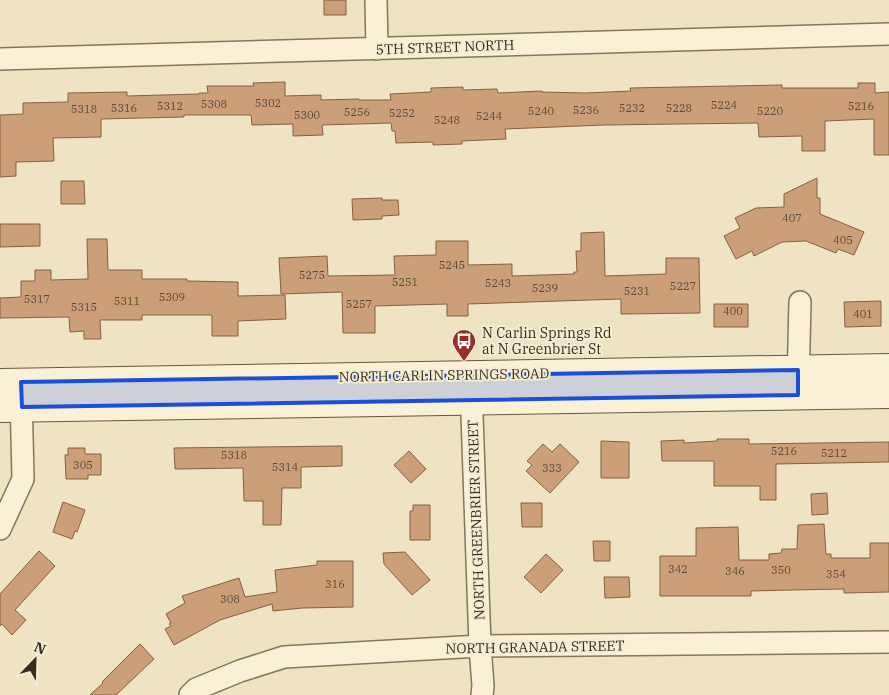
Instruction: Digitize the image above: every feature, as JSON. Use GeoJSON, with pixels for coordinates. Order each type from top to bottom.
{"type":"FeatureCollection","features":[{"type":"Feature","properties":{"kind":"main road","name":"NORTH CARLIN SPRINGS ROAD"},"geometry":{"type":"LineString","coordinates":[[798,383],[889,368]]}},
{"type":"Feature","properties":{"kind":"main road","name":"NORTH CARLIN SPRINGS ROAD"},"geometry":{"type":"LineString","coordinates":[[11,395],[798,383],[889,394]]}},
{"type":"Feature","properties":{"kind":"street"},"geometry":{"type":"LineString","coordinates":[[376,0],[378,49]]}},
{"type":"Feature","properties":{"kind":"street","name":"5TH STREET NORTH"},"geometry":{"type":"LineString","coordinates":[[0,59],[889,34]]}},
{"type":"Feature","properties":{"kind":"street"},"geometry":{"type":"LineString","coordinates":[[798,383],[800,302]]}},
{"type":"Feature","properties":{"kind":"street","name":"NORTH GREENBRIER STREET"},"geometry":{"type":"LineString","coordinates":[[472,387],[482,695]]}},
{"type":"Feature","properties":{"kind":"street"},"geometry":{"type":"LineString","coordinates":[[0,529],[23,479],[11,395]]}},
{"type":"Feature","properties":{"kind":"street","name":"NORTH GRANADA STREET"},"geometry":{"type":"LineString","coordinates":[[190,695],[196,689],[240,671],[284,657],[480,646],[889,642]]}},
{"type":"Feature","properties":{"kind":"highlighted area"},"geometry":{"type":"Polygon","coordinates":[[[798,370],[798,395],[22,407],[21,382],[798,370]]]}},
{"type":"Feature","properties":{"kind":"building"},"geometry":{"type":"Polygon","coordinates":[[[324,0],[346,0],[346,15],[324,15],[324,0]]]}},
{"type":"Feature","properties":{"kind":"building"},"geometry":{"type":"Polygon","coordinates":[[[285,82],[285,96],[321,95],[321,100],[391,100],[390,94],[431,92],[431,88],[463,87],[463,90],[497,89],[498,93],[542,91],[585,93],[631,91],[630,88],[782,85],[782,88],[858,88],[858,83],[875,83],[875,93],[889,92],[889,155],[874,155],[874,119],[825,121],[825,151],[802,151],[802,136],[759,137],[758,123],[604,125],[505,129],[506,139],[462,141],[462,144],[433,145],[433,142],[396,143],[395,131],[392,131],[391,123],[322,125],[323,135],[293,136],[293,124],[252,125],[251,115],[184,115],[184,117],[101,119],[101,137],[53,138],[54,161],[16,162],[16,176],[0,177],[0,115],[23,114],[23,103],[68,102],[68,93],[127,92],[127,96],[199,94],[208,93],[207,86],[254,86],[253,83],[285,82]]]}},
{"type":"Feature","properties":{"kind":"building"},"geometry":{"type":"Polygon","coordinates":[[[817,178],[817,198],[820,198],[820,214],[864,232],[854,255],[838,249],[836,253],[806,241],[782,242],[754,256],[752,251],[736,259],[724,236],[740,228],[735,218],[756,208],[784,207],[784,194],[817,178]]]}},
{"type":"Feature","properties":{"kind":"building"},"geometry":{"type":"Polygon","coordinates":[[[61,181],[84,181],[85,204],[61,204],[61,181]]]}},
{"type":"Feature","properties":{"kind":"building"},"geometry":{"type":"Polygon","coordinates":[[[382,198],[382,200],[398,200],[399,215],[382,216],[382,219],[353,220],[352,199],[382,198]]]}},
{"type":"Feature","properties":{"kind":"building"},"geometry":{"type":"Polygon","coordinates":[[[0,224],[40,224],[40,246],[0,247],[0,224]]]}},
{"type":"Feature","properties":{"kind":"building"},"geometry":{"type":"Polygon","coordinates":[[[604,232],[605,276],[666,274],[666,258],[699,258],[700,313],[621,314],[621,299],[468,304],[468,316],[447,316],[447,304],[375,306],[375,333],[343,333],[342,292],[281,294],[279,258],[327,256],[328,276],[395,275],[394,256],[436,255],[436,241],[468,241],[468,265],[512,264],[512,276],[574,274],[574,272],[577,272],[576,251],[581,251],[581,233],[604,232]]]}},
{"type":"Feature","properties":{"kind":"building"},"geometry":{"type":"Polygon","coordinates":[[[87,239],[107,239],[108,270],[142,270],[142,279],[238,282],[238,296],[285,295],[286,319],[238,321],[238,336],[212,336],[212,315],[142,315],[142,320],[100,320],[101,339],[84,339],[84,331],[70,332],[69,317],[0,318],[0,298],[21,297],[21,281],[35,281],[35,270],[51,270],[51,280],[88,279],[87,239]]]}},
{"type":"Feature","properties":{"kind":"building"},"geometry":{"type":"Polygon","coordinates":[[[881,301],[881,326],[845,327],[844,302],[881,301]]]}},
{"type":"Feature","properties":{"kind":"building"},"geometry":{"type":"Polygon","coordinates":[[[714,304],[748,304],[748,327],[714,327],[714,304]]]}},
{"type":"Feature","properties":{"kind":"building"},"geometry":{"type":"Polygon","coordinates":[[[717,439],[749,439],[749,444],[889,442],[889,462],[776,464],[776,500],[760,500],[760,486],[714,486],[714,461],[662,461],[661,441],[684,440],[684,443],[717,441],[717,439]]]}},
{"type":"Feature","properties":{"kind":"building"},"geometry":{"type":"Polygon","coordinates":[[[601,441],[629,442],[629,478],[601,478],[601,441]]]}},
{"type":"Feature","properties":{"kind":"building"},"geometry":{"type":"Polygon","coordinates":[[[543,444],[552,452],[560,444],[579,462],[550,493],[526,471],[532,465],[527,461],[543,444]]]}},
{"type":"Feature","properties":{"kind":"building"},"geometry":{"type":"Polygon","coordinates":[[[342,446],[342,466],[301,467],[301,488],[282,488],[281,525],[263,525],[263,501],[244,501],[243,468],[175,469],[174,448],[342,446]]]}},
{"type":"Feature","properties":{"kind":"building"},"geometry":{"type":"Polygon","coordinates":[[[68,448],[85,448],[85,454],[101,454],[101,475],[88,475],[88,479],[66,479],[65,455],[68,455],[68,448]]]}},
{"type":"Feature","properties":{"kind":"building"},"geometry":{"type":"Polygon","coordinates":[[[409,451],[426,469],[411,483],[394,465],[409,451]]]}},
{"type":"Feature","properties":{"kind":"building"},"geometry":{"type":"Polygon","coordinates":[[[827,493],[828,514],[812,515],[811,494],[827,493]]]}},
{"type":"Feature","properties":{"kind":"building"},"geometry":{"type":"Polygon","coordinates":[[[63,502],[85,510],[77,532],[75,531],[72,539],[53,532],[63,502]]]}},
{"type":"Feature","properties":{"kind":"building"},"geometry":{"type":"Polygon","coordinates":[[[521,503],[542,503],[542,527],[522,527],[521,503]]]}},
{"type":"Feature","properties":{"kind":"building"},"geometry":{"type":"Polygon","coordinates":[[[413,505],[430,505],[430,540],[410,540],[410,511],[413,511],[413,505]]]}},
{"type":"Feature","properties":{"kind":"building"},"geometry":{"type":"Polygon","coordinates":[[[824,524],[826,554],[831,554],[831,558],[870,558],[870,543],[889,543],[889,592],[844,593],[844,589],[751,591],[751,596],[660,596],[660,556],[696,556],[696,528],[738,527],[739,560],[769,560],[769,554],[781,553],[782,549],[797,549],[798,525],[824,524]]]}},
{"type":"Feature","properties":{"kind":"building"},"geometry":{"type":"Polygon","coordinates":[[[593,541],[610,541],[610,561],[594,561],[593,541]]]}},
{"type":"Feature","properties":{"kind":"building"},"geometry":{"type":"Polygon","coordinates":[[[39,551],[55,566],[15,610],[26,620],[12,635],[2,624],[0,626],[0,594],[39,551]]]}},
{"type":"Feature","properties":{"kind":"building"},"geometry":{"type":"Polygon","coordinates":[[[405,552],[430,580],[412,595],[384,564],[383,553],[405,552]]]}},
{"type":"Feature","properties":{"kind":"building"},"geometry":{"type":"Polygon","coordinates":[[[546,554],[563,570],[541,593],[524,577],[546,554]]]}},
{"type":"Feature","properties":{"kind":"building"},"geometry":{"type":"Polygon","coordinates":[[[317,561],[353,561],[353,607],[302,608],[273,611],[272,604],[220,620],[174,645],[165,629],[171,626],[166,614],[185,603],[182,596],[239,578],[245,597],[277,592],[275,570],[317,565],[317,561]]]}},
{"type":"Feature","properties":{"kind":"building"},"geometry":{"type":"Polygon","coordinates":[[[604,577],[629,577],[630,597],[605,598],[604,577]]]}},
{"type":"Feature","properties":{"kind":"building"},"geometry":{"type":"Polygon","coordinates":[[[140,644],[154,659],[116,695],[90,695],[103,683],[140,644]]]}},
{"type":"Feature","properties":{"kind":"place","name":"N Carlin Springs Rd at N Greenbrier St"},"geometry":{"type":"Point","coordinates":[464,362]}}]}
